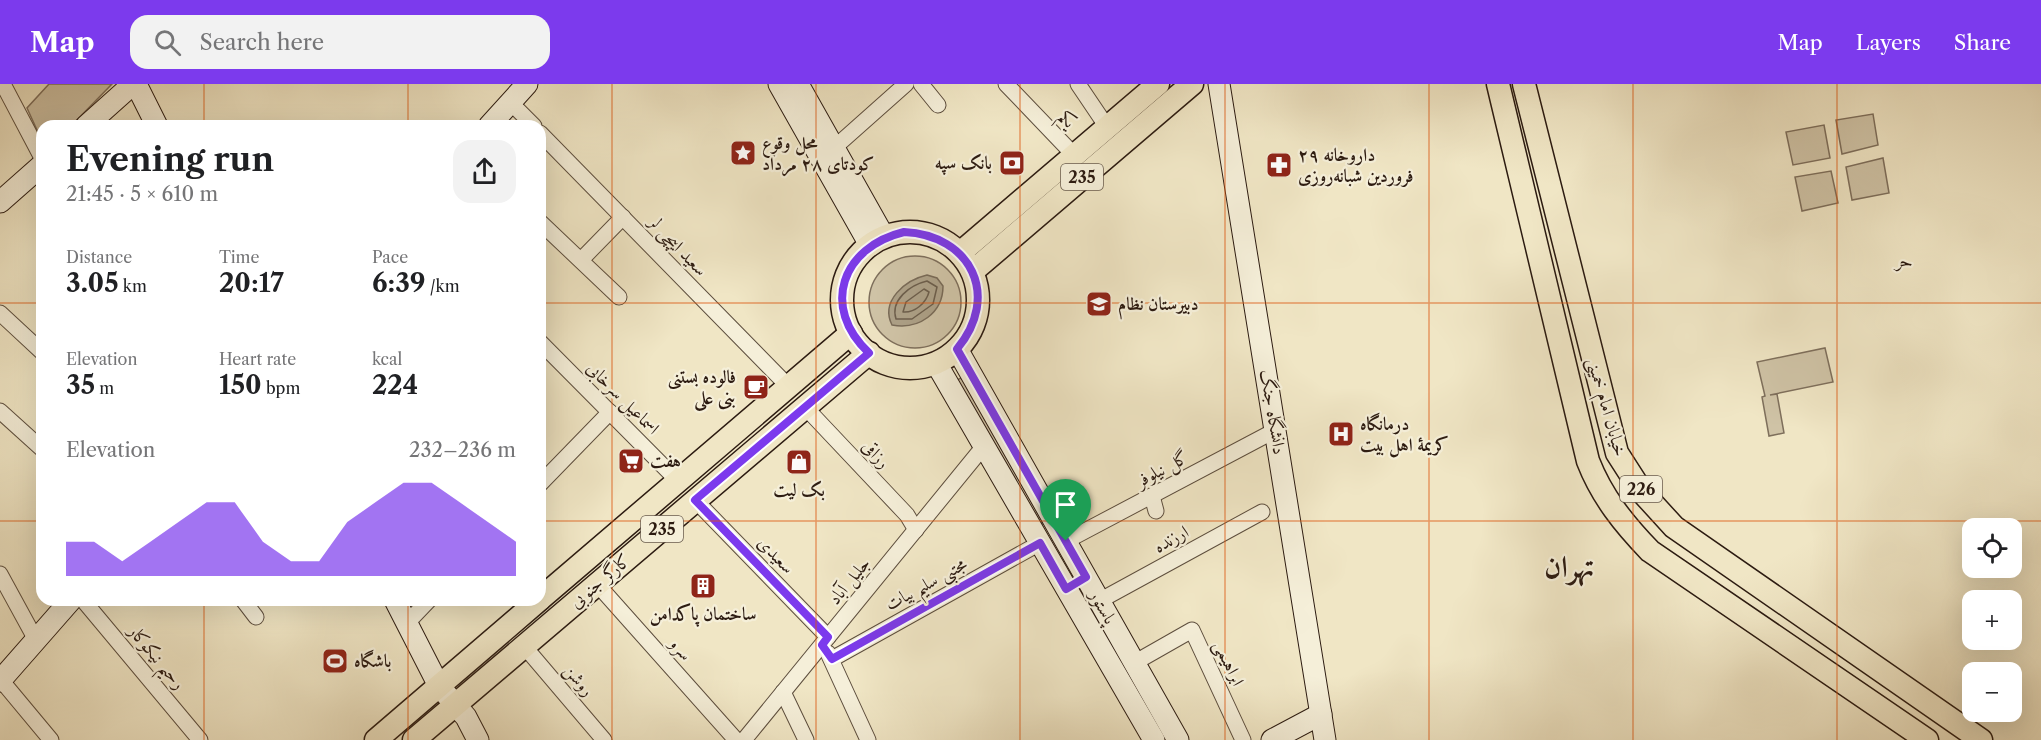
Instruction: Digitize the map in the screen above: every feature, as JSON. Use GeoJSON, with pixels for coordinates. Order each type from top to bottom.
{"type":"FeatureCollection","features":[{"type":"Feature","properties":{"kind":"main road"},"geometry":{"type":"LineString","coordinates":[[93,120],[134,84],[154,120]]}},
{"type":"Feature","properties":{"kind":"main road"},"geometry":{"type":"LineString","coordinates":[[494,120],[527,84]]}},
{"type":"Feature","properties":{"kind":"main road"},"geometry":{"type":"LineString","coordinates":[[779,84],[877,241]]}},
{"type":"Feature","properties":{"kind":"main road"},"geometry":{"type":"LineString","coordinates":[[798,84],[834,148],[877,241]]}},
{"type":"Feature","properties":{"kind":"main road","name":"235"},"geometry":{"type":"LineString","coordinates":[[966,262],[1074,155],[1158,84]]}},
{"type":"Feature","properties":{"kind":"main road","name":"235"},"geometry":{"type":"LineString","coordinates":[[966,262],[1192,84]]}},
{"type":"Feature","properties":{"kind":"main road","name":"دانشگاه جنگ"},"geometry":{"type":"LineString","coordinates":[[1219,84],[1324,739]]}},
{"type":"Feature","properties":{"kind":"main road","name":"خیابان امام خمینی"},"geometry":{"type":"LineString","coordinates":[[1498,84],[1588,461],[1599,487],[1631,531],[1650,551],[1927,740]]}},
{"type":"Feature","properties":{"kind":"main road","name":"خیابان امام خمینی"},"geometry":{"type":"LineString","coordinates":[[1524,84],[1617,453],[1642,492],[1674,527],[1981,740]]}},
{"type":"Feature","properties":{"kind":"main road"},"geometry":{"type":"LineString","coordinates":[[0,202],[36,170]]}},
{"type":"Feature","properties":{"kind":"main road"},"geometry":{"type":"LineString","coordinates":[[904,232],[924,233],[943,240],[966,262],[978,300],[976,318],[969,335],[957,349],[936,363],[908,368],[888,363],[869,353],[851,333],[844,312],[845,280],[855,260],[877,241],[904,232]]}},
{"type":"Feature","properties":{"kind":"main road","name":"کارگر جنوبی"},"geometry":{"type":"LineString","coordinates":[[546,595],[851,333]]}},
{"type":"Feature","properties":{"kind":"main road","name":"پاستور"},"geometry":{"type":"LineString","coordinates":[[957,349],[1178,740]]}},
{"type":"Feature","properties":{"kind":"main road","name":"کارگر جنوبی"},"geometry":{"type":"LineString","coordinates":[[414,740],[869,353]]}},
{"type":"Feature","properties":{"kind":"main road","name":"پاستور"},"geometry":{"type":"LineString","coordinates":[[936,363],[1154,740]]}},
{"type":"Feature","properties":{"kind":"main road"},"geometry":{"type":"LineString","coordinates":[[1066,589],[1086,577]]}},
{"type":"Feature","properties":{"kind":"main road"},"geometry":{"type":"LineString","coordinates":[[0,680],[66,606]]}},
{"type":"Feature","properties":{"kind":"main road"},"geometry":{"type":"LineString","coordinates":[[398,606],[439,686],[455,705],[478,740]]}},
{"type":"Feature","properties":{"kind":"main road","name":"کارگر جنوبی"},"geometry":{"type":"LineString","coordinates":[[375,740],[533,606]]}},
{"type":"Feature","properties":{"kind":"main road"},"geometry":{"type":"LineString","coordinates":[[1845,684],[1860,683],[1866,673],[1865,659]]}},
{"type":"Feature","properties":{"kind":"main road"},"geometry":{"type":"LineString","coordinates":[[1272,740],[1321,714]]}},
{"type":"Feature","properties":{"kind":"street"},"geometry":{"type":"LineString","coordinates":[[3,84],[36,147]]}},
{"type":"Feature","properties":{"kind":"street"},"geometry":{"type":"LineString","coordinates":[[834,148],[906,84]]}},
{"type":"Feature","properties":{"kind":"street"},"geometry":{"type":"LineString","coordinates":[[921,84],[938,105]]}},
{"type":"Feature","properties":{"kind":"street","name":"یکم"},"geometry":{"type":"LineString","coordinates":[[1006,84],[1074,155]]}},
{"type":"Feature","properties":{"kind":"street"},"geometry":{"type":"LineString","coordinates":[[1078,84],[1107,127]]}},
{"type":"Feature","properties":{"kind":"street"},"geometry":{"type":"LineString","coordinates":[[510,102],[528,120]]}},
{"type":"Feature","properties":{"kind":"street","name":"سعید ایپچی لر"},"geometry":{"type":"LineString","coordinates":[[546,139],[789,387]]}},
{"type":"Feature","properties":{"kind":"street"},"geometry":{"type":"LineString","coordinates":[[581,260],[623,218]]}},
{"type":"Feature","properties":{"kind":"street"},"geometry":{"type":"LineString","coordinates":[[546,228],[619,297]]}},
{"type":"Feature","properties":{"kind":"street"},"geometry":{"type":"LineString","coordinates":[[0,313],[36,346]]}},
{"type":"Feature","properties":{"kind":"street","name":"اسماعیل سرخابی"},"geometry":{"type":"LineString","coordinates":[[546,348],[678,481]]}},
{"type":"Feature","properties":{"kind":"street","name":"رزاقی"},"geometry":{"type":"LineString","coordinates":[[805,406],[907,515],[916,530]]}},
{"type":"Feature","properties":{"kind":"street"},"geometry":{"type":"LineString","coordinates":[[0,411],[36,444]]}},
{"type":"Feature","properties":{"kind":"street"},"geometry":{"type":"LineString","coordinates":[[546,478],[610,412]]}},
{"type":"Feature","properties":{"kind":"street","name":"گل نیلوفر"},"geometry":{"type":"LineString","coordinates":[[1066,541],[1154,503],[1276,430]]}},
{"type":"Feature","properties":{"kind":"street","name":"جلیل آباد"},"geometry":{"type":"LineString","coordinates":[[744,740],[984,446]]}},
{"type":"Feature","properties":{"kind":"street","name":"سعیدی"},"geometry":{"type":"LineString","coordinates":[[695,500],[825,641],[868,740]]}},
{"type":"Feature","properties":{"kind":"street","name":"ارزنده"},"geometry":{"type":"LineString","coordinates":[[1099,601],[1262,513]]}},
{"type":"Feature","properties":{"kind":"street","name":"مجتبی سلیم بیات"},"geometry":{"type":"LineString","coordinates":[[832,659],[1040,543]]}},
{"type":"Feature","properties":{"kind":"street"},"geometry":{"type":"LineString","coordinates":[[0,574],[36,640]]}},
{"type":"Feature","properties":{"kind":"street","name":"سرو"},"geometry":{"type":"LineString","coordinates":[[597,584],[736,740]]}},
{"type":"Feature","properties":{"kind":"street","name":"رحیم نیکوکار"},"geometry":{"type":"LineString","coordinates":[[88,606],[200,740]]}},
{"type":"Feature","properties":{"kind":"street"},"geometry":{"type":"LineString","coordinates":[[248,606],[256,617]]}},
{"type":"Feature","properties":{"kind":"street"},"geometry":{"type":"LineString","coordinates":[[407,623],[423,606]]}},
{"type":"Feature","properties":{"kind":"street","name":"ابراهیمی"},"geometry":{"type":"LineString","coordinates":[[1134,663],[1192,630],[1243,740]]}},
{"type":"Feature","properties":{"kind":"street","name":"روشن"},"geometry":{"type":"LineString","coordinates":[[524,646],[604,740]]}},
{"type":"Feature","properties":{"kind":"street"},"geometry":{"type":"LineString","coordinates":[[0,680],[51,740]]}},
{"type":"Feature","properties":{"kind":"street"},"geometry":{"type":"LineString","coordinates":[[783,692],[806,740]]}},
{"type":"Feature","properties":{"kind":"shaded area"},"geometry":{"type":"Polygon","coordinates":[[[49,84],[112,84],[77,120],[36,120],[36,128],[27,108],[49,84]]]}},
{"type":"Feature","properties":{"kind":"shaded area"},"geometry":{"type":"Polygon","coordinates":[[[1873,114],[1878,145],[1842,154],[1836,120],[1873,114]]]}},
{"type":"Feature","properties":{"kind":"shaded area"},"geometry":{"type":"Polygon","coordinates":[[[1824,125],[1830,158],[1793,165],[1786,132],[1824,125]]]}},
{"type":"Feature","properties":{"kind":"shaded area"},"geometry":{"type":"Polygon","coordinates":[[[1883,158],[1889,193],[1852,200],[1846,167],[1883,158]]]}},
{"type":"Feature","properties":{"kind":"shaded area"},"geometry":{"type":"Polygon","coordinates":[[[1831,171],[1838,203],[1802,211],[1795,177],[1831,171]]]}},
{"type":"Feature","properties":{"kind":"shaded area"},"geometry":{"type":"Polygon","coordinates":[[[915,256],[933,259],[948,269],[958,284],[961,302],[958,320],[948,335],[933,345],[915,348],[897,345],[882,335],[872,320],[869,302],[872,284],[882,269],[897,259],[915,256]]]}},
{"type":"Feature","properties":{"kind":"shaded area"},"geometry":{"type":"Polygon","coordinates":[[[1825,348],[1833,382],[1770,395],[1777,394],[1784,433],[1769,436],[1762,397],[1765,396],[1757,362],[1825,348]]]}},
{"type":"Feature","properties":{"kind":"shaded area"},"geometry":{"type":"Polygon","coordinates":[[[963,377],[1042,520],[1042,526],[957,380],[963,377]]]}},
{"type":"Feature","properties":{"kind":"water"},"geometry":{"type":"Polygon","coordinates":[[[927,275],[937,278],[943,286],[942,296],[934,312],[928,318],[911,325],[892,325],[889,308],[892,300],[903,287],[927,275]]]}},
{"type":"Feature","properties":{"kind":"place","name":"محل وقوع کودتای ۲۸ مرداد"},"geometry":{"type":"Point","coordinates":[743,153]}},
{"type":"Feature","properties":{"kind":"place","name":"بانک سپه"},"geometry":{"type":"Point","coordinates":[1012,163]}},
{"type":"Feature","properties":{"kind":"place","name":"داروخانه ۲۹ فروردین شبانه‌روزی"},"geometry":{"type":"Point","coordinates":[1279,165]}},
{"type":"Feature","properties":{"kind":"place","name":"دبیرستان نظام"},"geometry":{"type":"Point","coordinates":[1099,304]}},
{"type":"Feature","properties":{"kind":"place","name":"فالوده بستنی بنی علی"},"geometry":{"type":"Point","coordinates":[756,387]}},
{"type":"Feature","properties":{"kind":"place","name":"درمانگاه کریمهٔ اهل بیت"},"geometry":{"type":"Point","coordinates":[1341,434]}},
{"type":"Feature","properties":{"kind":"place","name":"هفت"},"geometry":{"type":"Point","coordinates":[631,461]}},
{"type":"Feature","properties":{"kind":"place","name":"بک لیت"},"geometry":{"type":"Point","coordinates":[799,462]}},
{"type":"Feature","properties":{"kind":"place","name":"ساختمان پاکدامن"},"geometry":{"type":"Point","coordinates":[703,586]}},
{"type":"Feature","properties":{"kind":"place","name":"باشگاه"},"geometry":{"type":"Point","coordinates":[335,661]}},
{"type":"Feature","properties":{"kind":"district","name":"حر"},"geometry":{"type":"Point","coordinates":[1904,260]}},
{"type":"Feature","properties":{"kind":"district","name":"تهران"},"geometry":{"type":"Point","coordinates":[1569,566]}},
{"type":"Feature","properties":{"kind":"route"},"geometry":{"type":"LineString","coordinates":[[904,232],[924,233],[943,240],[960,253],[973,271],[978,300],[976,318],[969,335],[957,349],[1066,541],[1086,577],[1066,589],[1040,543],[832,659],[822,645],[828,637],[695,500],[869,353],[851,333],[844,312],[843,290],[850,269],[870,244],[884,237],[904,232]]}}]}
